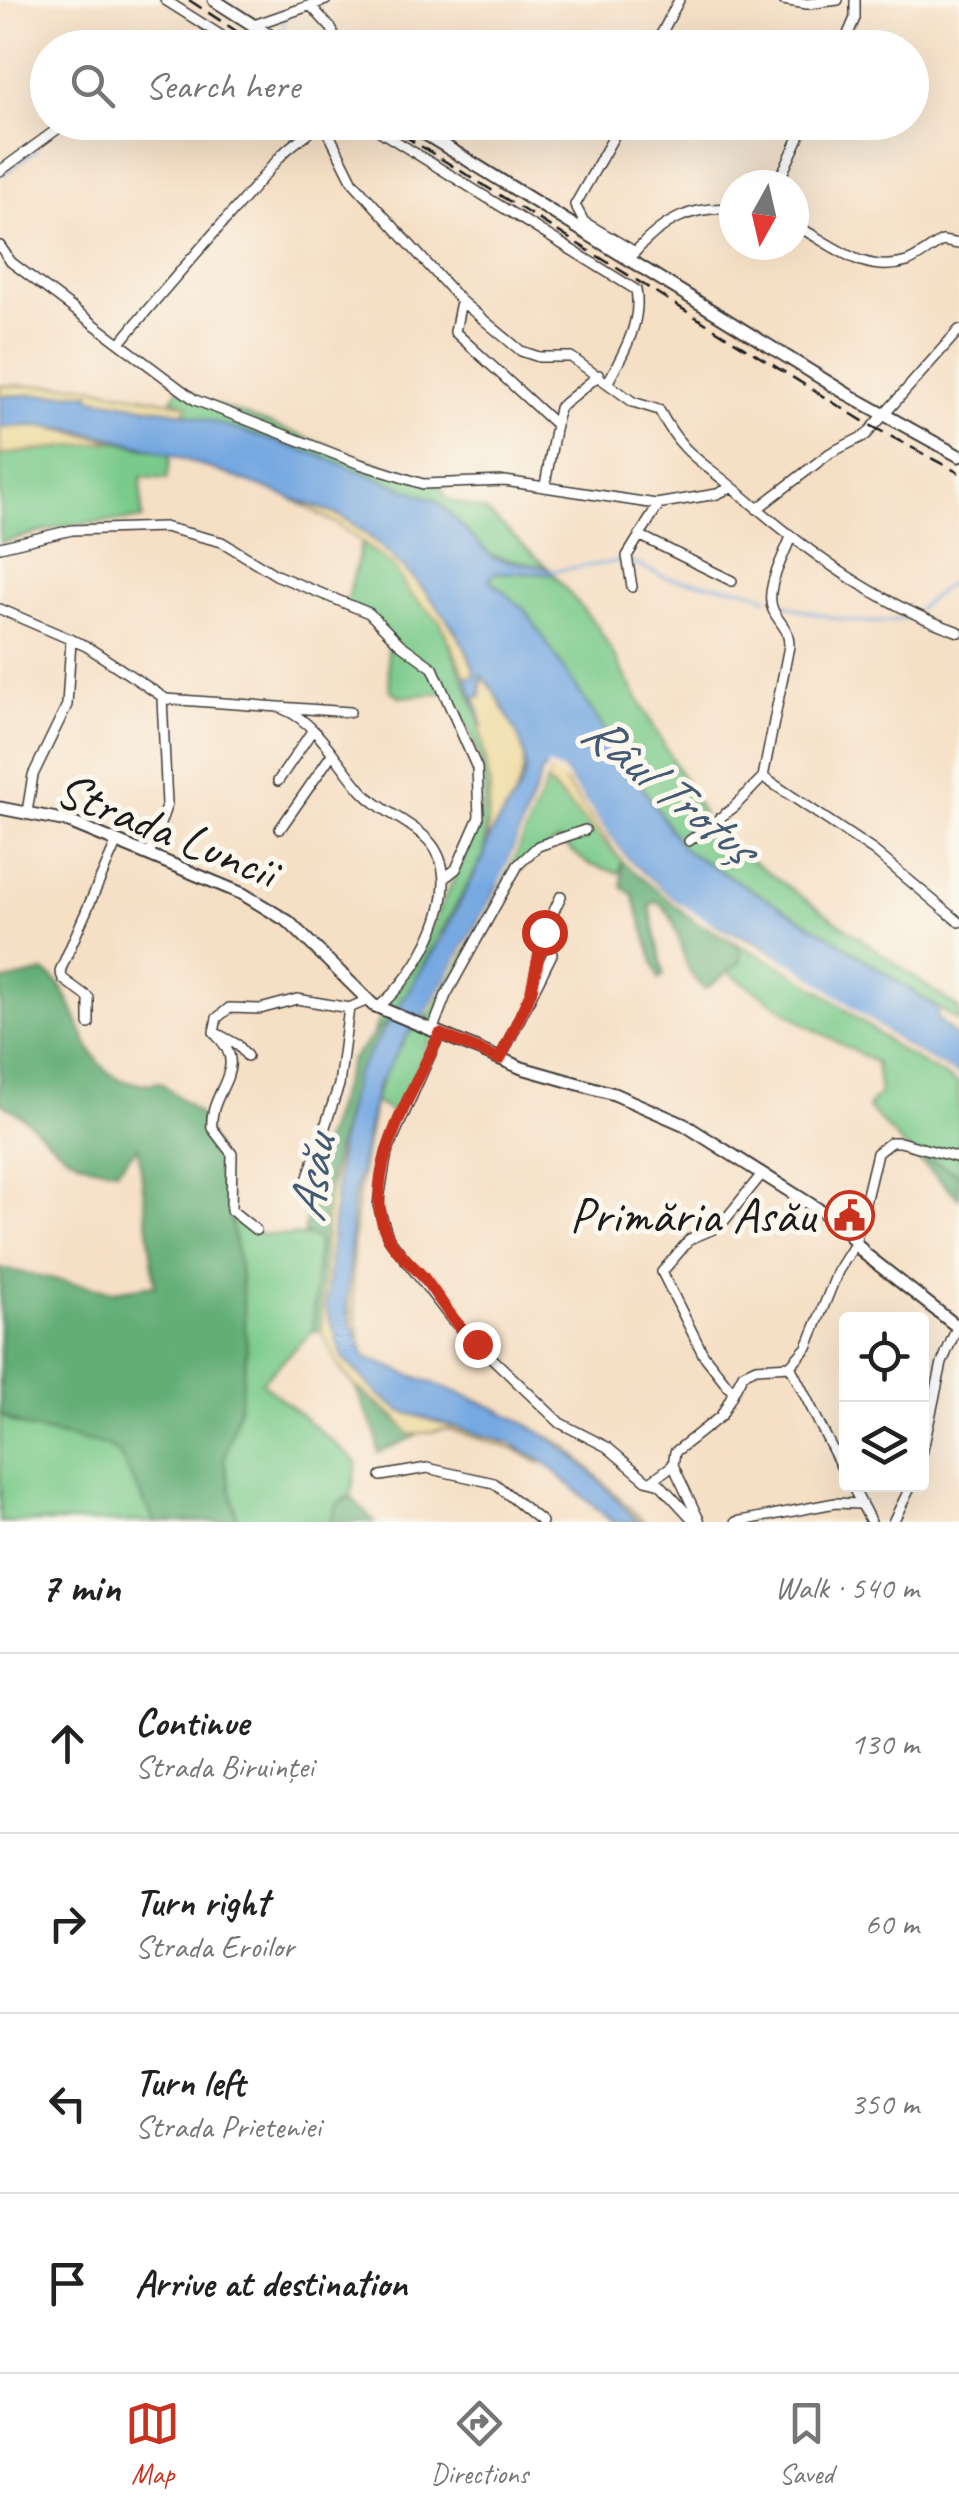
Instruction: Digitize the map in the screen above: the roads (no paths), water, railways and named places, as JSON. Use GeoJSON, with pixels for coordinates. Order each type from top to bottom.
{"type":"FeatureCollection","features":[{"type":"Feature","properties":{"kind":"main road"},"geometry":{"type":"LineString","coordinates":[[214,0],[262,30]]}},
{"type":"Feature","properties":{"kind":"main road"},"geometry":{"type":"LineString","coordinates":[[436,140],[632,256],[881,414],[959,456]]}},
{"type":"Feature","properties":{"kind":"main road","name":"Strada Luncii"},"geometry":{"type":"LineString","coordinates":[[0,808],[60,819],[279,914],[378,1006],[500,1059],[638,1103],[697,1132],[840,1222],[855,1244],[958,1328]]}},
{"type":"Feature","properties":{"kind":"street"},"geometry":{"type":"LineString","coordinates":[[165,0],[212,30]]}},
{"type":"Feature","properties":{"kind":"street"},"geometry":{"type":"LineString","coordinates":[[254,25],[301,4],[326,0]]}},
{"type":"Feature","properties":{"kind":"street"},"geometry":{"type":"LineString","coordinates":[[664,30],[680,0]]}},
{"type":"Feature","properties":{"kind":"street"},"geometry":{"type":"LineString","coordinates":[[783,0],[838,0]]}},
{"type":"Feature","properties":{"kind":"street"},"geometry":{"type":"LineString","coordinates":[[850,30],[856,18],[856,0]]}},
{"type":"Feature","properties":{"kind":"street"},"geometry":{"type":"LineString","coordinates":[[301,4],[330,30]]}},
{"type":"Feature","properties":{"kind":"street"},"geometry":{"type":"LineString","coordinates":[[0,171],[42,140]]}},
{"type":"Feature","properties":{"kind":"street"},"geometry":{"type":"LineString","coordinates":[[120,342],[240,199],[300,140]]}},
{"type":"Feature","properties":{"kind":"street"},"geometry":{"type":"LineString","coordinates":[[331,140],[352,182],[462,300],[521,350],[539,356],[571,357],[633,402],[659,410],[689,457],[732,487],[790,538],[911,612],[959,632]]}},
{"type":"Feature","properties":{"kind":"street"},"geometry":{"type":"LineString","coordinates":[[394,140],[636,290],[639,306],[628,342],[604,379],[564,400],[554,423],[545,485]]}},
{"type":"Feature","properties":{"kind":"street"},"geometry":{"type":"LineString","coordinates":[[612,140],[575,204],[584,222],[632,256],[663,225],[684,213],[719,210]]}},
{"type":"Feature","properties":{"kind":"street"},"geometry":{"type":"LineString","coordinates":[[783,170],[797,140]]}},
{"type":"Feature","properties":{"kind":"street"},"geometry":{"type":"LineString","coordinates":[[809,234],[844,256],[865,262],[907,262],[942,241],[959,244]]}},
{"type":"Feature","properties":{"kind":"street"},"geometry":{"type":"LineString","coordinates":[[0,246],[11,262],[195,400],[360,464],[423,484],[545,485],[659,504],[717,494],[732,487]]}},
{"type":"Feature","properties":{"kind":"street"},"geometry":{"type":"LineString","coordinates":[[0,271],[11,262]]}},
{"type":"Feature","properties":{"kind":"street"},"geometry":{"type":"LineString","coordinates":[[462,300],[456,332],[554,423]]}},
{"type":"Feature","properties":{"kind":"street"},"geometry":{"type":"LineString","coordinates":[[757,508],[830,453],[866,435],[959,330]]}},
{"type":"Feature","properties":{"kind":"street"},"geometry":{"type":"LineString","coordinates":[[632,587],[627,556],[659,504]]}},
{"type":"Feature","properties":{"kind":"street"},"geometry":{"type":"LineString","coordinates":[[0,547],[72,530],[164,527],[222,542],[276,575],[369,613],[400,644],[433,668],[477,768],[479,818],[456,869],[447,876],[411,976],[378,1006],[350,1008],[297,999],[255,1010],[234,1007],[217,1018],[216,1035],[230,1052],[232,1066],[213,1107],[212,1128],[232,1154],[231,1210],[256,1230]]}},
{"type":"Feature","properties":{"kind":"street"},"geometry":{"type":"LineString","coordinates":[[639,536],[732,581]]}},
{"type":"Feature","properties":{"kind":"street"},"geometry":{"type":"LineString","coordinates":[[689,842],[734,808],[763,778],[789,653],[786,624],[774,611],[770,594],[790,538]]}},
{"type":"Feature","properties":{"kind":"street"},"geometry":{"type":"LineString","coordinates":[[0,610],[71,640],[162,698],[350,712]]}},
{"type":"Feature","properties":{"kind":"street"},"geometry":{"type":"LineString","coordinates":[[27,812],[33,775],[67,705],[71,640]]}},
{"type":"Feature","properties":{"kind":"street"},"geometry":{"type":"LineString","coordinates":[[150,855],[168,804],[162,698]]}},
{"type":"Feature","properties":{"kind":"street"},"geometry":{"type":"LineString","coordinates":[[283,709],[312,731],[369,797],[430,842],[447,876]]}},
{"type":"Feature","properties":{"kind":"street"},"geometry":{"type":"LineString","coordinates":[[278,781],[312,731]]}},
{"type":"Feature","properties":{"kind":"street"},"geometry":{"type":"LineString","coordinates":[[280,830],[332,754]]}},
{"type":"Feature","properties":{"kind":"street"},"geometry":{"type":"LineString","coordinates":[[763,778],[874,852],[959,922]]}},
{"type":"Feature","properties":{"kind":"street"},"geometry":{"type":"LineString","coordinates":[[586,830],[538,846],[518,865],[446,995],[436,1032],[387,1152],[378,1205],[388,1238],[428,1284],[452,1320],[560,1423],[607,1447],[650,1481],[660,1484],[697,1522]]}},
{"type":"Feature","properties":{"kind":"street"},"geometry":{"type":"LineString","coordinates":[[89,1024],[89,998],[63,979],[60,971],[117,842]]}},
{"type":"Feature","properties":{"kind":"street"},"geometry":{"type":"LineString","coordinates":[[531,992],[544,932],[561,896]]}},
{"type":"Feature","properties":{"kind":"street"},"geometry":{"type":"LineString","coordinates":[[500,1059],[552,954]]}},
{"type":"Feature","properties":{"kind":"street"},"geometry":{"type":"LineString","coordinates":[[305,1186],[339,1085],[350,1008]]}},
{"type":"Feature","properties":{"kind":"street"},"geometry":{"type":"LineString","coordinates":[[216,1035],[238,1046],[247,1056]]}},
{"type":"Feature","properties":{"kind":"street"},"geometry":{"type":"LineString","coordinates":[[650,1481],[672,1465],[677,1450],[720,1416],[732,1392],[751,1370],[790,1366],[808,1347],[838,1271],[855,1244],[872,1166],[882,1147],[900,1142],[959,1158]]}},
{"type":"Feature","properties":{"kind":"street"},"geometry":{"type":"LineString","coordinates":[[732,1392],[703,1354],[662,1272],[690,1239],[720,1226],[762,1174]]}},
{"type":"Feature","properties":{"kind":"street"},"geometry":{"type":"LineString","coordinates":[[929,1422],[942,1363],[958,1328]]}},
{"type":"Feature","properties":{"kind":"street"},"geometry":{"type":"LineString","coordinates":[[790,1366],[839,1462]]}},
{"type":"Feature","properties":{"kind":"street"},"geometry":{"type":"LineString","coordinates":[[672,1465],[697,1522]]}},
{"type":"Feature","properties":{"kind":"street"},"geometry":{"type":"LineString","coordinates":[[381,1476],[427,1468],[494,1483],[542,1522]]}},
{"type":"Feature","properties":{"kind":"street"},"geometry":{"type":"LineString","coordinates":[[855,1492],[870,1522]]}},
{"type":"Feature","properties":{"kind":"street"},"geometry":{"type":"LineString","coordinates":[[893,1522],[908,1492]]}},
{"type":"Feature","properties":{"kind":"street"},"geometry":{"type":"LineString","coordinates":[[736,1522],[790,1515],[836,1503],[860,1504]]}},
{"type":"Feature","properties":{"kind":"water"},"geometry":{"type":"Polygon","coordinates":[[[90,393],[92,398],[184,413],[318,455],[437,501],[493,558],[548,568],[553,574],[496,572],[489,579],[525,610],[683,849],[833,938],[938,1009],[937,1018],[959,1040],[959,1076],[905,1046],[760,943],[703,920],[627,859],[563,771],[543,770],[503,877],[423,1019],[408,1034],[377,1086],[353,1203],[347,1311],[365,1357],[477,1400],[531,1426],[579,1461],[638,1522],[612,1522],[544,1462],[512,1444],[401,1411],[380,1396],[343,1358],[326,1308],[340,1142],[355,1076],[441,939],[522,782],[523,749],[514,728],[481,675],[481,697],[475,697],[483,727],[466,677],[475,676],[457,635],[403,567],[346,519],[146,447],[67,429],[0,428],[0,396],[90,393]]]}},
{"type":"Feature","properties":{"kind":"waterway"},"geometry":{"type":"LineString","coordinates":[[282,30],[285,19]]}},
{"type":"Feature","properties":{"kind":"waterway"},"geometry":{"type":"LineString","coordinates":[[3,174],[37,150]]}},
{"type":"Feature","properties":{"kind":"waterway"},"geometry":{"type":"LineString","coordinates":[[551,571],[622,561]]}},
{"type":"Feature","properties":{"kind":"waterway"},"geometry":{"type":"LineString","coordinates":[[631,562],[667,578],[748,590],[767,598]]}},
{"type":"Feature","properties":{"kind":"waterway"},"geometry":{"type":"LineString","coordinates":[[918,609],[959,575]]}},
{"type":"Feature","properties":{"kind":"waterway"},"geometry":{"type":"LineString","coordinates":[[775,601],[859,622],[908,616]]}},
{"type":"Feature","properties":{"kind":"railway"},"geometry":{"type":"LineString","coordinates":[[189,0],[235,30]]}},
{"type":"Feature","properties":{"kind":"railway"},"geometry":{"type":"LineString","coordinates":[[411,140],[866,423],[959,473]]}},
{"type":"Feature","properties":{"kind":"place","name":"Primăria Asău"},"geometry":{"type":"Point","coordinates":[850,1215]}},
{"type":"Feature","properties":{"kind":"water label","name":"Râul Trotuș"},"geometry":{"type":"Point","coordinates":[669,788]}},
{"type":"Feature","properties":{"kind":"water label","name":"Asău"},"geometry":{"type":"Point","coordinates":[312,1179]}}]}
